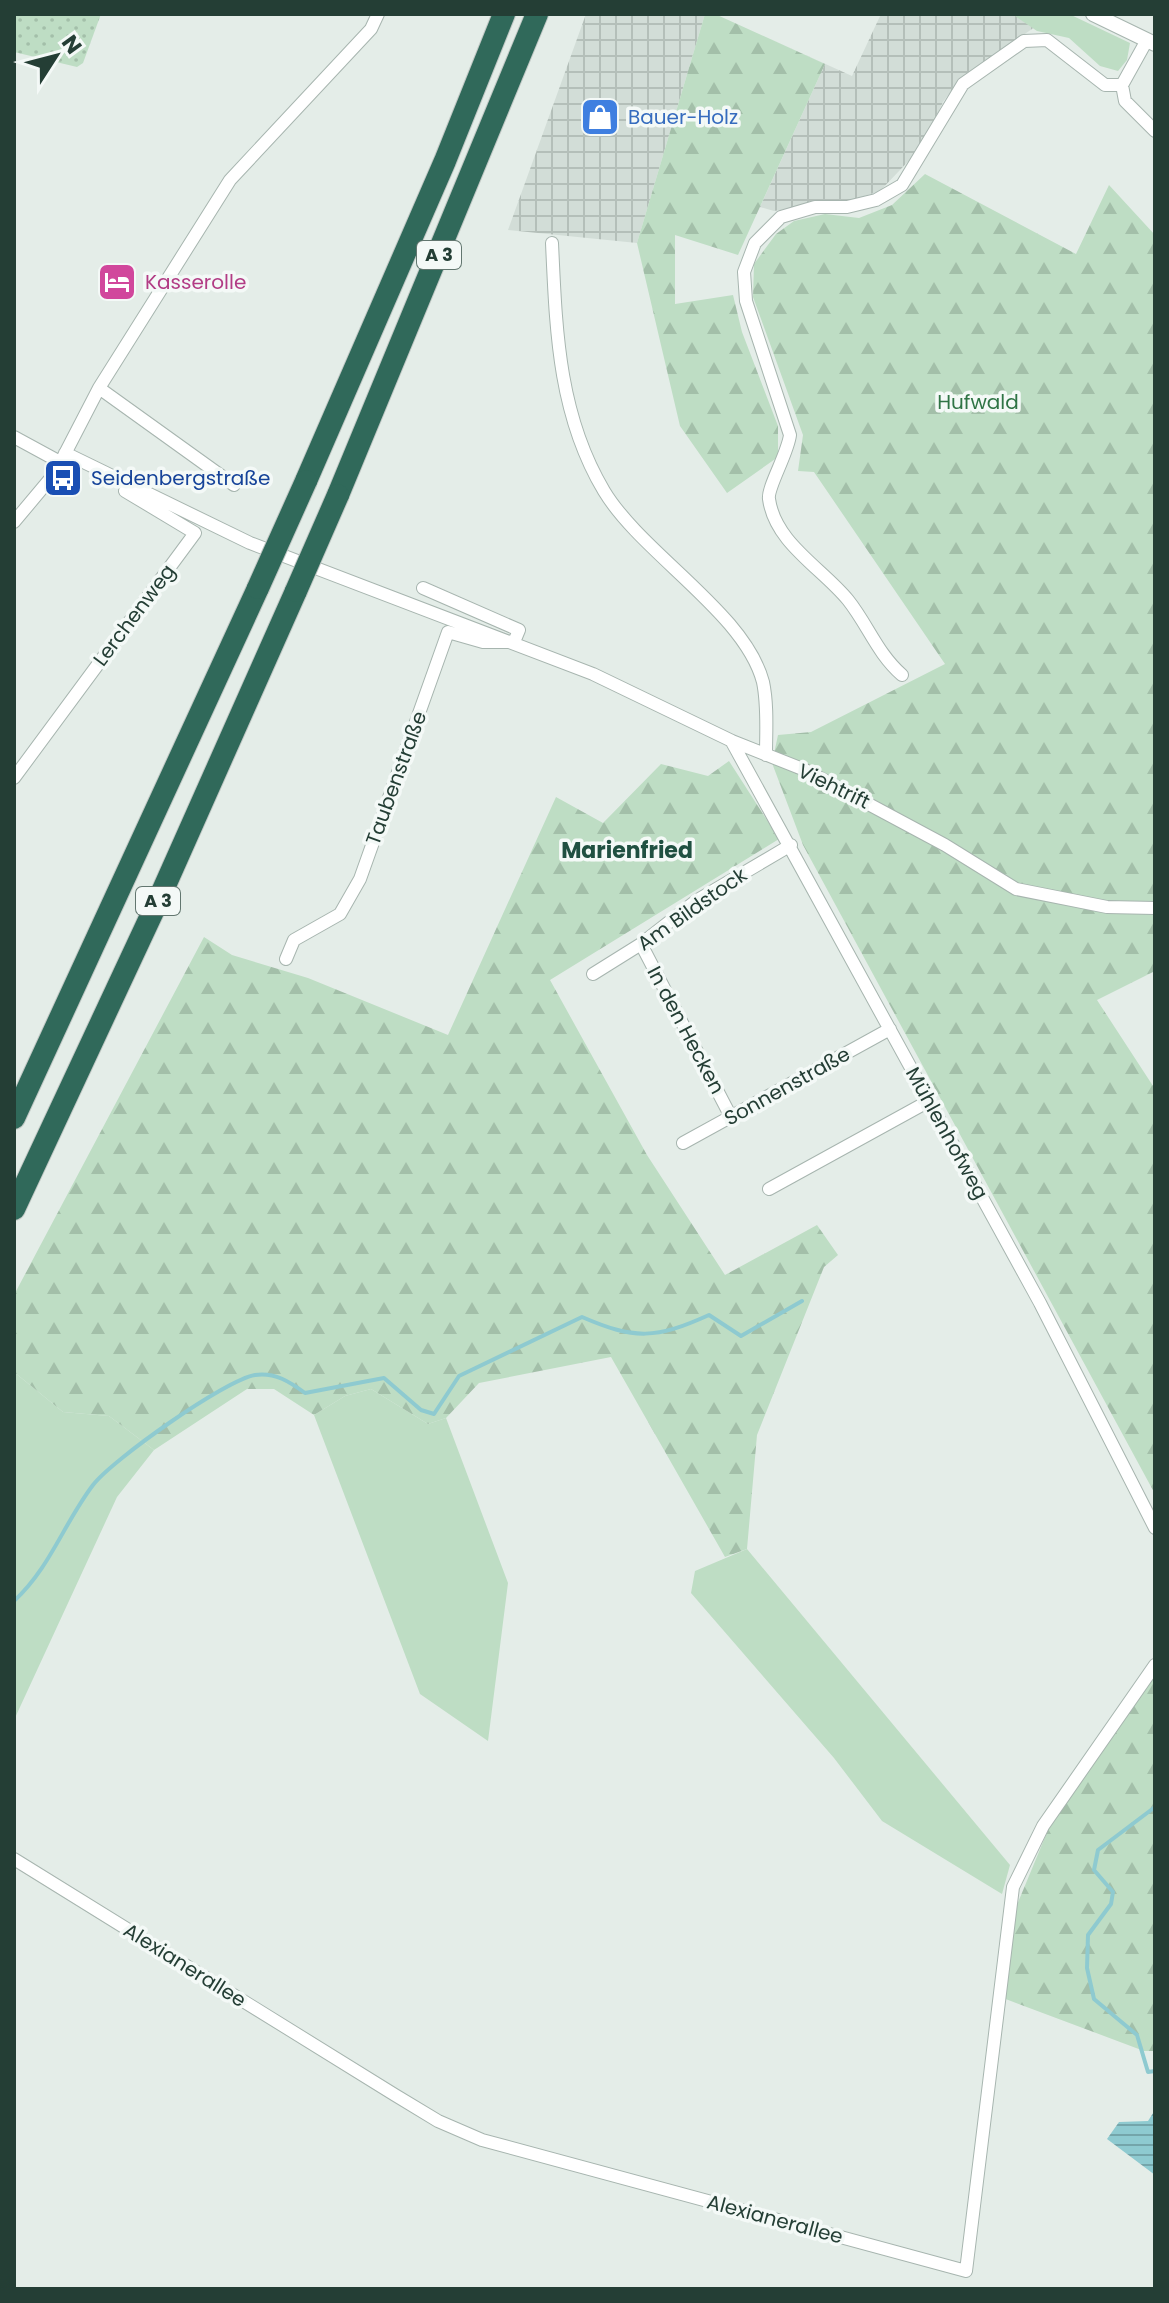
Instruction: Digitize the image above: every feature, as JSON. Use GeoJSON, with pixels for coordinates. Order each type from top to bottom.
{"type":"FeatureCollection","features":[{"type":"Feature","properties":{"kind":"highway","name":"A 3"},"geometry":{"type":"LineString","coordinates":[[14,1118],[306,481],[445,161],[504,14]]}},
{"type":"Feature","properties":{"kind":"highway","name":"A 3"},"geometry":{"type":"LineString","coordinates":[[14,1209],[163,890],[296,591],[537,14]]}},
{"type":"Feature","properties":{"kind":"street"},"geometry":{"type":"LineString","coordinates":[[14,522],[33,503],[99,388],[230,180],[371,29],[378,14]]}},
{"type":"Feature","properties":{"kind":"street"},"geometry":{"type":"LineString","coordinates":[[1093,14],[1151,42],[1122,85],[1125,101],[1155,131]]}},
{"type":"Feature","properties":{"kind":"street"},"geometry":{"type":"LineString","coordinates":[[902,675],[885,660],[847,599],[810,565],[771,510],[768,494],[787,456],[790,435],[746,301],[744,272],[755,243],[781,217],[815,207],[847,207],[876,200],[902,185],[963,84],[1024,41],[1037,38],[1047,40],[1105,85],[1122,85]]}},
{"type":"Feature","properties":{"kind":"street"},"geometry":{"type":"LineString","coordinates":[[552,243],[565,399],[577,439],[604,491],[624,519],[734,631],[751,656],[762,682],[766,755]]}},
{"type":"Feature","properties":{"kind":"street"},"geometry":{"type":"LineString","coordinates":[[99,388],[234,485]]}},
{"type":"Feature","properties":{"kind":"street"},"geometry":{"type":"LineString","coordinates":[[14,437],[113,478]]}},
{"type":"Feature","properties":{"kind":"street","name":"Viehtrift"},"geometry":{"type":"LineString","coordinates":[[113,478],[250,543],[593,674],[732,741],[805,770],[886,812],[1016,889],[1107,907],[1155,908]]}},
{"type":"Feature","properties":{"kind":"street","name":"Lerchenweg"},"geometry":{"type":"LineString","coordinates":[[14,778],[195,533],[113,484],[113,478]]}},
{"type":"Feature","properties":{"kind":"street","name":"Viehtrift"},"geometry":{"type":"LineString","coordinates":[[423,588],[519,630],[514,642]]}},
{"type":"Feature","properties":{"kind":"street","name":"Taubenstraße"},"geometry":{"type":"LineString","coordinates":[[286,959],[294,940],[340,914],[360,879],[448,632],[483,642],[514,642]]}},
{"type":"Feature","properties":{"kind":"street","name":"Mühlenhofweg"},"geometry":{"type":"LineString","coordinates":[[732,741],[1040,1303],[1155,1528]]}},
{"type":"Feature","properties":{"kind":"street","name":"Am Bildstock"},"geometry":{"type":"LineString","coordinates":[[593,974],[641,944],[696,901],[791,845]]}},
{"type":"Feature","properties":{"kind":"street","name":"In den Hecken"},"geometry":{"type":"LineString","coordinates":[[641,944],[731,1117]]}},
{"type":"Feature","properties":{"kind":"street","name":"Sonnenstraße"},"geometry":{"type":"LineString","coordinates":[[683,1143],[890,1029]]}},
{"type":"Feature","properties":{"kind":"street"},"geometry":{"type":"LineString","coordinates":[[769,1189],[929,1101]]}},
{"type":"Feature","properties":{"kind":"street","name":"Alexianerallee"},"geometry":{"type":"LineString","coordinates":[[14,1859],[449,2125],[496,2144],[966,2271],[1013,1887],[1043,1826],[1155,1665]]}},
{"type":"Feature","properties":{"kind":"shaded area"},"geometry":{"type":"Polygon","coordinates":[[[586,14],[705,14],[637,243],[508,230],[586,14]]]}},
{"type":"Feature","properties":{"kind":"shaded area"},"geometry":{"type":"Polygon","coordinates":[[[715,14],[852,76],[881,14],[1046,14],[1032,29],[960,79],[943,102],[920,149],[880,191],[852,200],[774,211],[760,207],[825,64],[715,14]]]}},
{"type":"Feature","properties":{"kind":"green space"},"geometry":{"type":"Polygon","coordinates":[[[14,14],[101,14],[83,63],[77,67],[14,52],[14,14]]]}},
{"type":"Feature","properties":{"kind":"green space"},"geometry":{"type":"Polygon","coordinates":[[[705,14],[715,14],[825,64],[738,255],[675,235],[675,304],[733,295],[742,332],[778,426],[778,457],[727,493],[680,426],[637,243],[705,14]]]}},
{"type":"Feature","properties":{"kind":"green space"},"geometry":{"type":"Polygon","coordinates":[[[1012,14],[1069,14],[1130,43],[1127,60],[1118,71],[1100,66],[1069,38],[1037,31],[1012,14]]]}},
{"type":"Feature","properties":{"kind":"green space","name":"Hufwald"},"geometry":{"type":"Polygon","coordinates":[[[925,174],[1076,254],[1109,185],[1155,235],[1155,971],[1097,1000],[1155,1089],[1155,1494],[803,845],[772,763],[778,735],[811,732],[945,664],[814,472],[798,471],[803,435],[753,297],[754,264],[776,234],[794,221],[825,214],[859,218],[892,205],[925,174]]]}},
{"type":"Feature","properties":{"kind":"green space"},"geometry":{"type":"Polygon","coordinates":[[[729,761],[779,839],[550,980],[647,1155],[725,1275],[817,1225],[838,1255],[824,1267],[757,1435],[747,1549],[725,1557],[611,1357],[479,1383],[446,1418],[428,1424],[371,1389],[345,1396],[314,1415],[274,1389],[247,1389],[154,1450],[109,1416],[63,1412],[14,1372],[14,1295],[204,937],[232,955],[308,978],[448,1035],[556,797],[603,823],[661,764],[708,776],[729,761]]]}},
{"type":"Feature","properties":{"kind":"green space"},"geometry":{"type":"Polygon","coordinates":[[[14,1372],[63,1412],[109,1416],[154,1450],[117,1497],[14,1720],[14,1372]]]}},
{"type":"Feature","properties":{"kind":"green space"},"geometry":{"type":"Polygon","coordinates":[[[371,1389],[428,1424],[446,1418],[508,1583],[488,1741],[420,1694],[314,1415],[345,1396],[371,1389]]]}},
{"type":"Feature","properties":{"kind":"green space"},"geometry":{"type":"Polygon","coordinates":[[[747,1549],[1010,1865],[1002,1894],[882,1821],[834,1758],[691,1593],[695,1571],[747,1549]]]}},
{"type":"Feature","properties":{"kind":"green space"},"geometry":{"type":"Polygon","coordinates":[[[1155,1668],[1155,2051],[1144,2051],[1003,1998],[1012,1917],[1048,1830],[1155,1668]]]}},
{"type":"Feature","properties":{"kind":"water"},"geometry":{"type":"Polygon","coordinates":[[[1155,2110],[1155,2175],[1107,2139],[1119,2122],[1148,2121],[1155,2110]]]}},
{"type":"Feature","properties":{"kind":"waterway"},"geometry":{"type":"LineString","coordinates":[[14,1601],[47,1560],[83,1500],[104,1473],[170,1422],[240,1380],[255,1375],[276,1376],[305,1393],[384,1378],[421,1410],[434,1414],[459,1376],[582,1317],[617,1330],[646,1334],[674,1329],[709,1315],[741,1336],[802,1301]]}},
{"type":"Feature","properties":{"kind":"waterway"},"geometry":{"type":"LineString","coordinates":[[1155,1807],[1098,1850],[1094,1870],[1113,1892],[1111,1904],[1088,1935],[1087,1968],[1094,1999],[1137,2035],[1148,2072],[1155,2071]]}},
{"type":"Feature","properties":{"kind":"place","name":"Bauer-Holz"},"geometry":{"type":"Point","coordinates":[600,117]}},
{"type":"Feature","properties":{"kind":"place","name":"Kasserolle"},"geometry":{"type":"Point","coordinates":[117,282]}},
{"type":"Feature","properties":{"kind":"place","name":"Seidenbergstraße"},"geometry":{"type":"Point","coordinates":[63,478]}},
{"type":"Feature","properties":{"kind":"district","name":"Marienfried"},"geometry":{"type":"Point","coordinates":[627,850]}}]}
